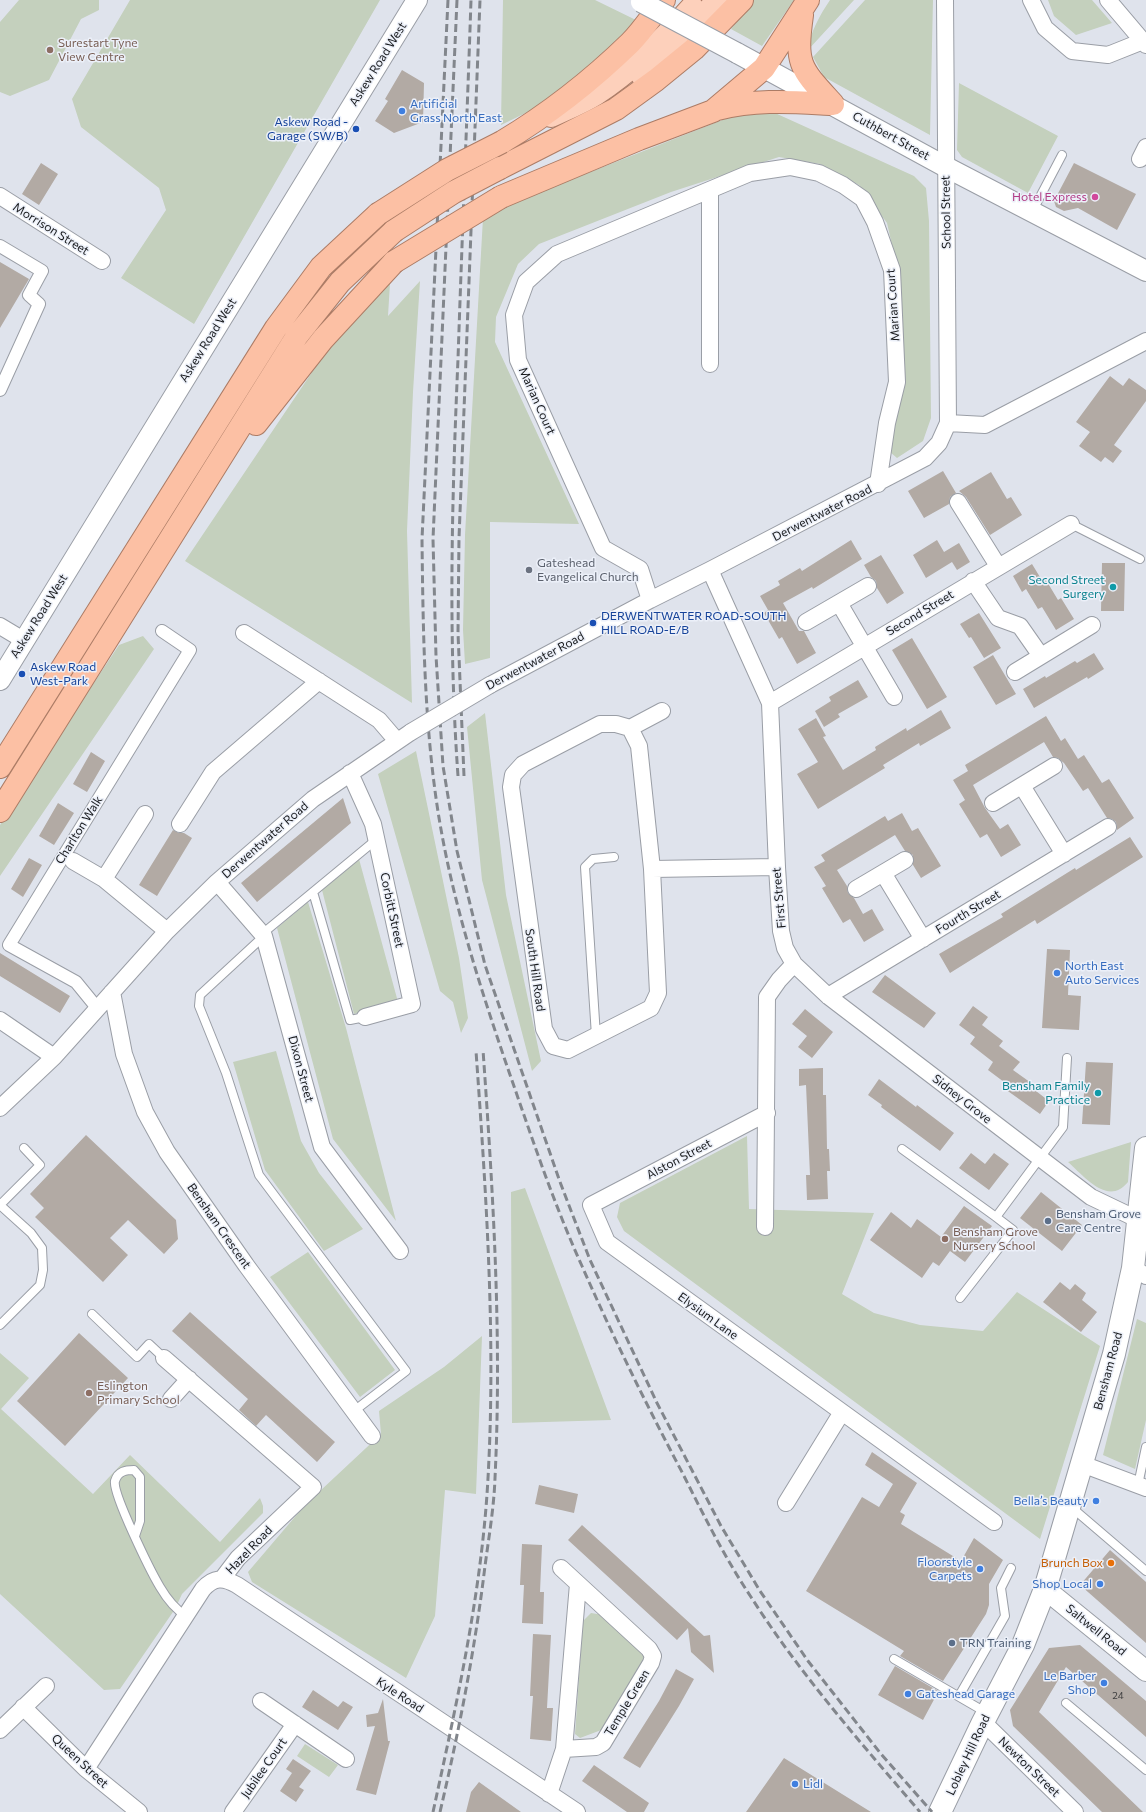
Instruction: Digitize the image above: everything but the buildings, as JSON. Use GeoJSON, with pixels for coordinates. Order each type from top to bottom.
{"type":"FeatureCollection","features":[{"type":"Feature","properties":{"kind":"highway"},"geometry":{"type":"LineString","coordinates":[[0,767],[276,328],[321,267],[378,214],[447,170],[502,142],[523,129],[579,88],[631,42],[664,0]]}},
{"type":"Feature","properties":{"kind":"highway"},"geometry":{"type":"LineString","coordinates":[[0,811],[297,336],[340,282],[394,231],[454,192],[535,149],[616,109],[651,84],[694,49],[742,0]]}},
{"type":"Feature","properties":{"kind":"highway"},"geometry":{"type":"LineString","coordinates":[[713,111],[764,68],[806,5]]}},
{"type":"Feature","properties":{"kind":"highway"},"geometry":{"type":"LineString","coordinates":[[806,5],[798,42],[801,61],[806,75],[833,104]]}},
{"type":"Feature","properties":{"kind":"highway"},"geometry":{"type":"LineString","coordinates":[[184,517],[323,339],[394,262],[501,197],[639,139],[713,111],[742,103],[774,101],[833,104]]}},
{"type":"Feature","properties":{"kind":"main road"},"geometry":{"type":"LineString","coordinates":[[523,129],[595,95],[637,64],[663,40],[698,0]]}},
{"type":"Feature","properties":{"kind":"main road"},"geometry":{"type":"LineString","coordinates":[[535,149],[606,105],[657,66],[677,48],[717,0]]}},
{"type":"Feature","properties":{"kind":"main road","name":"Bensham Road"},"geometry":{"type":"LineString","coordinates":[[1045,1589],[1139,1272],[1139,1220],[1146,1148]]}},
{"type":"Feature","properties":{"kind":"main road","name":"Lobley Hill Road"},"geometry":{"type":"LineString","coordinates":[[940,1812],[985,1717],[1022,1645],[1045,1589]]}},
{"type":"Feature","properties":{"kind":"street","name":"Askew Road West"},"geometry":{"type":"LineString","coordinates":[[0,680],[417,0]]}},
{"type":"Feature","properties":{"kind":"street","name":"School Street"},"geometry":{"type":"LineString","coordinates":[[945,0],[948,423]]}},
{"type":"Feature","properties":{"kind":"street"},"geometry":{"type":"LineString","coordinates":[[1031,0],[1045,28],[1072,51],[1108,55],[1144,43],[1108,0]]}},
{"type":"Feature","properties":{"kind":"street","name":"Cuthbert Street"},"geometry":{"type":"LineString","coordinates":[[639,1],[833,104],[946,167],[1146,271]]}},
{"type":"Feature","properties":{"kind":"street","name":"Marian Court"},"geometry":{"type":"LineString","coordinates":[[650,600],[640,569],[603,548],[518,360],[514,315],[526,282],[557,254],[750,173],[790,167],[819,174],[843,185],[863,199],[875,222],[892,270],[897,382],[887,423],[878,484]]}},
{"type":"Feature","properties":{"kind":"street"},"geometry":{"type":"LineString","coordinates":[[710,190],[710,364]]}},
{"type":"Feature","properties":{"kind":"street","name":"Morrison Street"},"geometry":{"type":"LineString","coordinates":[[0,196],[102,261]]}},
{"type":"Feature","properties":{"kind":"street"},"geometry":{"type":"LineString","coordinates":[[0,246],[42,271],[29,295],[39,304],[0,390]]}},
{"type":"Feature","properties":{"kind":"street"},"geometry":{"type":"LineString","coordinates":[[948,423],[985,425],[1146,341]]}},
{"type":"Feature","properties":{"kind":"street","name":"Derwentwater Road"},"geometry":{"type":"LineString","coordinates":[[0,1108],[54,1057],[167,931],[217,882],[313,799],[396,741],[490,685],[650,600],[878,484],[925,458],[939,443],[948,423]]}},
{"type":"Feature","properties":{"kind":"street"},"geometry":{"type":"LineString","coordinates":[[958,502],[998,566]]}},
{"type":"Feature","properties":{"kind":"street","name":"Second Street"},"geometry":{"type":"LineString","coordinates":[[770,703],[998,566],[1071,524]]}},
{"type":"Feature","properties":{"kind":"street","name":"First Street"},"geometry":{"type":"LineString","coordinates":[[710,570],[770,703],[781,931],[785,948],[794,964]]}},
{"type":"Feature","properties":{"kind":"street"},"geometry":{"type":"LineString","coordinates":[[973,581],[998,618],[1020,626],[1040,656]]}},
{"type":"Feature","properties":{"kind":"street"},"geometry":{"type":"LineString","coordinates":[[806,622],[868,586]]}},
{"type":"Feature","properties":{"kind":"street"},"geometry":{"type":"LineString","coordinates":[[839,603],[894,697]]}},
{"type":"Feature","properties":{"kind":"street"},"geometry":{"type":"LineString","coordinates":[[1015,672],[1092,625]]}},
{"type":"Feature","properties":{"kind":"street"},"geometry":{"type":"LineString","coordinates":[[0,626],[25,641]]}},
{"type":"Feature","properties":{"kind":"street","name":"Charlton Walk"},"geometry":{"type":"LineString","coordinates":[[98,1009],[76,982],[9,945],[190,650],[162,631]]}},
{"type":"Feature","properties":{"kind":"street"},"geometry":{"type":"LineString","coordinates":[[244,632],[379,720],[396,741]]}},
{"type":"Feature","properties":{"kind":"street"},"geometry":{"type":"LineString","coordinates":[[180,824],[213,772],[319,681]]}},
{"type":"Feature","properties":{"kind":"street"},"geometry":{"type":"LineString","coordinates":[[630,728],[662,711]]}},
{"type":"Feature","properties":{"kind":"street","name":"South Hill Road"},"geometry":{"type":"LineString","coordinates":[[600,724],[616,724],[630,728],[639,746],[652,869],[658,993],[652,1008],[568,1050],[553,1046],[544,1029],[511,787],[513,775],[522,764],[600,724]]}},
{"type":"Feature","properties":{"kind":"street"},"geometry":{"type":"LineString","coordinates":[[993,803],[1054,766]]}},
{"type":"Feature","properties":{"kind":"street","name":"Corbitt Street"},"geometry":{"type":"LineString","coordinates":[[350,774],[373,824],[412,1004],[365,1017]]}},
{"type":"Feature","properties":{"kind":"street"},"geometry":{"type":"LineString","coordinates":[[1022,786],[1064,854]]}},
{"type":"Feature","properties":{"kind":"street"},"geometry":{"type":"LineString","coordinates":[[104,879],[145,814]]}},
{"type":"Feature","properties":{"kind":"street","name":"Fourth Street"},"geometry":{"type":"LineString","coordinates":[[828,996],[1108,827]]}},
{"type":"Feature","properties":{"kind":"street"},"geometry":{"type":"LineString","coordinates":[[856,889],[905,860]]}},
{"type":"Feature","properties":{"kind":"street"},"geometry":{"type":"LineString","coordinates":[[73,861],[104,879],[167,931]]}},
{"type":"Feature","properties":{"kind":"street"},"geometry":{"type":"LineString","coordinates":[[652,869],[777,867]]}},
{"type":"Feature","properties":{"kind":"street"},"geometry":{"type":"LineString","coordinates":[[883,873],[923,939]]}},
{"type":"Feature","properties":{"kind":"street","name":"Dixon Street"},"geometry":{"type":"LineString","coordinates":[[217,882],[263,935],[322,1147],[400,1251]]}},
{"type":"Feature","properties":{"kind":"street"},"geometry":{"type":"LineString","coordinates":[[765,1227],[767,997],[779,980],[794,964]]}},
{"type":"Feature","properties":{"kind":"street","name":"Sidney Grove"},"geometry":{"type":"LineString","coordinates":[[794,964],[828,996],[1090,1197],[1139,1220]]}},
{"type":"Feature","properties":{"kind":"street","name":"Bensham Crescent"},"geometry":{"type":"LineString","coordinates":[[112,992],[124,1054],[146,1112],[167,1152],[246,1265],[372,1436]]}},
{"type":"Feature","properties":{"kind":"street"},"geometry":{"type":"LineString","coordinates":[[0,1020],[54,1057]]}},
{"type":"Feature","properties":{"kind":"street","name":"Alston Street"},"geometry":{"type":"LineString","coordinates":[[591,1205],[767,1113]]}},
{"type":"Feature","properties":{"kind":"street","name":"Elysium Lane"},"geometry":{"type":"LineString","coordinates":[[591,1205],[607,1242],[994,1522]]}},
{"type":"Feature","properties":{"kind":"street","name":"Hazel Road"},"geometry":{"type":"LineString","coordinates":[[86,1769],[207,1585],[211,1581],[222,1579],[238,1558],[313,1487],[164,1358]]}},
{"type":"Feature","properties":{"kind":"street"},"geometry":{"type":"LineString","coordinates":[[171,1399],[189,1380]]}},
{"type":"Feature","properties":{"kind":"street"},"geometry":{"type":"LineString","coordinates":[[786,1503],[842,1412]]}},
{"type":"Feature","properties":{"kind":"street"},"geometry":{"type":"LineString","coordinates":[[1082,1464],[1142,1487]]}},
{"type":"Feature","properties":{"kind":"street","name":"Temple Green"},"geometry":{"type":"LineString","coordinates":[[562,1568],[650,1649],[653,1656],[651,1664],[603,1743],[596,1747],[564,1749]]}},
{"type":"Feature","properties":{"kind":"street","name":"Kyle Road"},"geometry":{"type":"LineString","coordinates":[[222,1579],[237,1585],[577,1812]]}},
{"type":"Feature","properties":{"kind":"street"},"geometry":{"type":"LineString","coordinates":[[550,1794],[564,1749],[578,1584]]}},
{"type":"Feature","properties":{"kind":"street","name":"Saltwell Road"},"geometry":{"type":"LineString","coordinates":[[1045,1589],[1146,1671]]}},
{"type":"Feature","properties":{"kind":"street"},"geometry":{"type":"LineString","coordinates":[[0,1730],[46,1686]]}},
{"type":"Feature","properties":{"kind":"street"},"geometry":{"type":"LineString","coordinates":[[261,1702],[346,1759]]}},
{"type":"Feature","properties":{"kind":"street","name":"Queen Street"},"geometry":{"type":"LineString","coordinates":[[23,1708],[86,1769],[139,1812]]}},
{"type":"Feature","properties":{"kind":"street","name":"Newton Street"},"geometry":{"type":"LineString","coordinates":[[985,1717],[1075,1812]]}},
{"type":"Feature","properties":{"kind":"street","name":"Jubilee Court"},"geometry":{"type":"LineString","coordinates":[[233,1812],[295,1724]]}},
{"type":"Feature","properties":{"kind":"lane"},"geometry":{"type":"LineString","coordinates":[[1032,212],[1062,155]]}},
{"type":"Feature","properties":{"kind":"lane"},"geometry":{"type":"LineString","coordinates":[[1071,524],[1140,559]]}},
{"type":"Feature","properties":{"kind":"lane"},"geometry":{"type":"LineString","coordinates":[[354,1411],[406,1371],[259,1175],[226,1073],[199,1006],[200,995],[263,935],[377,839]]}},
{"type":"Feature","properties":{"kind":"lane"},"geometry":{"type":"LineString","coordinates":[[596,1036],[585,867],[593,859],[614,857]]}},
{"type":"Feature","properties":{"kind":"lane"},"geometry":{"type":"LineString","coordinates":[[313,892],[350,1020],[365,1017]]}},
{"type":"Feature","properties":{"kind":"lane"},"geometry":{"type":"LineString","coordinates":[[996,1217],[1063,1127],[1067,1058]]}},
{"type":"Feature","properties":{"kind":"lane"},"geometry":{"type":"LineString","coordinates":[[0,1325],[40,1285],[43,1270],[42,1248],[31,1233],[0,1205],[40,1165],[24,1148]]}},
{"type":"Feature","properties":{"kind":"lane"},"geometry":{"type":"LineString","coordinates":[[902,1149],[1013,1230],[960,1298]]}},
{"type":"Feature","properties":{"kind":"lane"},"geometry":{"type":"LineString","coordinates":[[92,1314],[137,1357],[150,1344],[164,1358]]}},
{"type":"Feature","properties":{"kind":"lane"},"geometry":{"type":"LineString","coordinates":[[1142,1487],[1146,1447]]}},
{"type":"Feature","properties":{"kind":"lane"},"geometry":{"type":"LineString","coordinates":[[135,1536],[140,1522],[140,1477],[134,1470],[125,1470],[117,1475],[114,1482],[126,1517],[135,1536],[160,1588],[175,1609],[186,1616]]}},
{"type":"Feature","properties":{"kind":"lane"},"geometry":{"type":"LineString","coordinates":[[1070,1506],[1146,1571]]}},
{"type":"Feature","properties":{"kind":"lane"},"geometry":{"type":"LineString","coordinates":[[959,1696],[1005,1616],[1001,1588],[1011,1568]]}},
{"type":"Feature","properties":{"kind":"lane"},"geometry":{"type":"LineString","coordinates":[[894,1658],[959,1696],[985,1717]]}},
{"type":"Feature","properties":{"kind":"lane"},"geometry":{"type":"LineString","coordinates":[[1066,1703],[1146,1770]]}},
{"type":"Feature","properties":{"kind":"green space"},"geometry":{"type":"Polygon","coordinates":[[[19,0],[99,0],[99,10],[81,19],[49,80],[10,96],[0,92],[0,22],[19,0]]]}},
{"type":"Feature","properties":{"kind":"green space"},"geometry":{"type":"Polygon","coordinates":[[[130,0],[380,0],[194,324],[121,278],[166,210],[159,188],[81,127],[72,99],[130,0]]]}},
{"type":"Feature","properties":{"kind":"green space"},"geometry":{"type":"Polygon","coordinates":[[[503,0],[595,0],[638,21],[591,69],[544,104],[501,125],[503,0]]]}},
{"type":"Feature","properties":{"kind":"green space"},"geometry":{"type":"Polygon","coordinates":[[[754,0],[794,0],[762,46],[731,29],[754,0]]]}},
{"type":"Feature","properties":{"kind":"green space"},"geometry":{"type":"Polygon","coordinates":[[[830,0],[854,0],[808,50],[813,30],[830,0]]]}},
{"type":"Feature","properties":{"kind":"green space"},"geometry":{"type":"Polygon","coordinates":[[[865,0],[933,0],[930,135],[824,77],[813,57],[865,0]]]}},
{"type":"Feature","properties":{"kind":"green space"},"geometry":{"type":"Polygon","coordinates":[[[1048,0],[1092,0],[1112,23],[1076,35],[1054,16],[1048,0]]]}},
{"type":"Feature","properties":{"kind":"green space"},"geometry":{"type":"Polygon","coordinates":[[[959,83],[1058,136],[1028,193],[962,157],[957,150],[959,83]]]}},
{"type":"Feature","properties":{"kind":"green space"},"geometry":{"type":"Polygon","coordinates":[[[775,113],[914,176],[926,188],[929,221],[931,418],[923,441],[897,458],[890,452],[897,267],[887,223],[859,185],[820,164],[779,157],[671,192],[539,244],[518,264],[496,317],[495,342],[579,524],[490,522],[490,658],[465,664],[463,630],[465,535],[483,218],[499,208],[735,115],[775,113]]]}},
{"type":"Feature","properties":{"kind":"green space"},"geometry":{"type":"Polygon","coordinates":[[[420,281],[413,392],[407,531],[412,703],[185,561],[335,338],[390,283],[388,316],[420,281]]]}},
{"type":"Feature","properties":{"kind":"green space"},"geometry":{"type":"Polygon","coordinates":[[[143,636],[154,649],[0,876],[0,825],[119,645],[143,636]]]}},
{"type":"Feature","properties":{"kind":"green space"},"geometry":{"type":"Polygon","coordinates":[[[485,713],[506,895],[541,1061],[532,1071],[482,880],[467,727],[485,713]]]}},
{"type":"Feature","properties":{"kind":"green space"},"geometry":{"type":"Polygon","coordinates":[[[416,751],[459,958],[468,1018],[461,1033],[453,1002],[440,991],[378,774],[416,751]]]}},
{"type":"Feature","properties":{"kind":"green space"},"geometry":{"type":"Polygon","coordinates":[[[359,859],[398,1002],[354,1014],[322,890],[359,859]]]}},
{"type":"Feature","properties":{"kind":"green space"},"geometry":{"type":"Polygon","coordinates":[[[308,902],[346,1028],[396,1221],[333,1139],[277,928],[308,902]]]}},
{"type":"Feature","properties":{"kind":"green space"},"geometry":{"type":"Polygon","coordinates":[[[276,1051],[301,1141],[319,1173],[363,1229],[324,1251],[265,1170],[233,1062],[276,1051]]]}},
{"type":"Feature","properties":{"kind":"green space"},"geometry":{"type":"Polygon","coordinates":[[[747,1136],[749,1209],[874,1213],[842,1294],[874,1313],[920,1325],[983,1331],[1017,1292],[1100,1346],[1040,1539],[624,1231],[617,1217],[620,1203],[747,1136]]]}},
{"type":"Feature","properties":{"kind":"green space"},"geometry":{"type":"Polygon","coordinates":[[[1131,1142],[1128,1182],[1120,1189],[1112,1191],[1096,1187],[1068,1162],[1131,1142]]]}},
{"type":"Feature","properties":{"kind":"green space"},"geometry":{"type":"Polygon","coordinates":[[[525,1188],[611,1420],[512,1423],[511,1192],[525,1188]]]}},
{"type":"Feature","properties":{"kind":"green space"},"geometry":{"type":"Polygon","coordinates":[[[308,1252],[395,1370],[360,1397],[270,1277],[308,1252]]]}},
{"type":"Feature","properties":{"kind":"green space"},"geometry":{"type":"Polygon","coordinates":[[[1137,1319],[1146,1323],[1146,1420],[1135,1469],[1103,1455],[1137,1319]]]}},
{"type":"Feature","properties":{"kind":"green space"},"geometry":{"type":"Polygon","coordinates":[[[482,1336],[476,1494],[445,1490],[435,1616],[406,1678],[252,1582],[248,1572],[305,1505],[381,1434],[379,1411],[444,1367],[482,1336]]]}},
{"type":"Feature","properties":{"kind":"green space"},"geometry":{"type":"Polygon","coordinates":[[[0,1353],[29,1378],[1,1409],[93,1494],[130,1455],[220,1542],[260,1498],[263,1506],[263,1513],[182,1594],[175,1609],[120,1689],[104,1690],[0,1594],[0,1353]]]}},
{"type":"Feature","properties":{"kind":"green space"},"geometry":{"type":"Polygon","coordinates":[[[591,1613],[603,1615],[646,1654],[643,1665],[604,1729],[580,1738],[575,1734],[583,1621],[591,1613]]]}},
{"type":"Feature","properties":{"kind":"green space"},"geometry":{"type":"Polygon","coordinates":[[[305,1744],[338,1765],[329,1777],[297,1756],[305,1744]]]}},
{"type":"Feature","properties":{"kind":"railway"},"geometry":{"type":"LineString","coordinates":[[448,0],[422,539],[424,636],[432,766],[442,833],[457,901],[475,969],[486,1003],[525,1119],[552,1193],[571,1242],[594,1293],[656,1423],[724,1552],[741,1582],[770,1626],[810,1681],[920,1812]]}},
{"type":"Feature","properties":{"kind":"railway"},"geometry":{"type":"LineString","coordinates":[[457,0],[433,539],[436,656],[443,766],[457,851],[485,965],[560,1182],[590,1260],[657,1403],[721,1526],[760,1591],[808,1661],[881,1754],[932,1812]]}},
{"type":"Feature","properties":{"kind":"railway"},"geometry":{"type":"LineString","coordinates":[[458,776],[453,672],[452,568],[456,411],[471,0]]}},
{"type":"Feature","properties":{"kind":"railway"},"geometry":{"type":"LineString","coordinates":[[464,776],[458,633],[459,538],[480,0]]}},
{"type":"Feature","properties":{"kind":"railway"},"geometry":{"type":"LineString","coordinates":[[440,1812],[454,1751],[471,1659],[481,1597],[494,1489],[497,1424],[497,1317],[493,1210],[483,1050]]}},
{"type":"Feature","properties":{"kind":"railway"},"geometry":{"type":"LineString","coordinates":[[433,1812],[451,1729],[474,1604],[485,1520],[488,1478],[491,1371],[489,1264],[476,1051]]}},
{"type":"Feature","properties":{"kind":"place","name":"Surestart Tyne View Centre"},"geometry":{"type":"Point","coordinates":[50,50]}},
{"type":"Feature","properties":{"kind":"place","name":"Artificial Grass North East"},"geometry":{"type":"Point","coordinates":[402,111]}},
{"type":"Feature","properties":{"kind":"place","name":"Askew Road - Garage (SW/B)"},"geometry":{"type":"Point","coordinates":[356,129]}},
{"type":"Feature","properties":{"kind":"place","name":"Hotel Express"},"geometry":{"type":"Point","coordinates":[1095,197]}},
{"type":"Feature","properties":{"kind":"place","name":"Gateshead Evangelical Church"},"geometry":{"type":"Point","coordinates":[529,570]}},
{"type":"Feature","properties":{"kind":"place","name":"Second Street Surgery"},"geometry":{"type":"Point","coordinates":[1113,587]}},
{"type":"Feature","properties":{"kind":"place","name":"DERWENTWATER ROAD-SOUTH HILL ROAD-E/B"},"geometry":{"type":"Point","coordinates":[593,623]}},
{"type":"Feature","properties":{"kind":"place","name":"Askew Road West-Park"},"geometry":{"type":"Point","coordinates":[22,674]}},
{"type":"Feature","properties":{"kind":"place","name":"North East Auto Services"},"geometry":{"type":"Point","coordinates":[1057,973]}},
{"type":"Feature","properties":{"kind":"place","name":"Bensham Family Practice"},"geometry":{"type":"Point","coordinates":[1098,1093]}},
{"type":"Feature","properties":{"kind":"place","name":"Bensham Grove Care Centre"},"geometry":{"type":"Point","coordinates":[1048,1221]}},
{"type":"Feature","properties":{"kind":"place","name":"Bensham Grove Nursery School"},"geometry":{"type":"Point","coordinates":[945,1239]}},
{"type":"Feature","properties":{"kind":"place","name":"Eslington Primary School"},"geometry":{"type":"Point","coordinates":[89,1393]}},
{"type":"Feature","properties":{"kind":"place","name":"Bella’s Beauty"},"geometry":{"type":"Point","coordinates":[1096,1501]}},
{"type":"Feature","properties":{"kind":"place","name":"Brunch Box"},"geometry":{"type":"Point","coordinates":[1111,1563]}},
{"type":"Feature","properties":{"kind":"place","name":"Floorstyle Carpets"},"geometry":{"type":"Point","coordinates":[980,1569]}},
{"type":"Feature","properties":{"kind":"place","name":"Shop Local"},"geometry":{"type":"Point","coordinates":[1100,1584]}},
{"type":"Feature","properties":{"kind":"place","name":"TRN Training"},"geometry":{"type":"Point","coordinates":[952,1643]}},
{"type":"Feature","properties":{"kind":"place","name":"Le Barber Shop"},"geometry":{"type":"Point","coordinates":[1104,1683]}},
{"type":"Feature","properties":{"kind":"place","name":"Gateshead Garage"},"geometry":{"type":"Point","coordinates":[908,1694]}},
{"type":"Feature","properties":{"kind":"place","name":"Lidl"},"geometry":{"type":"Point","coordinates":[795,1784]}}]}
